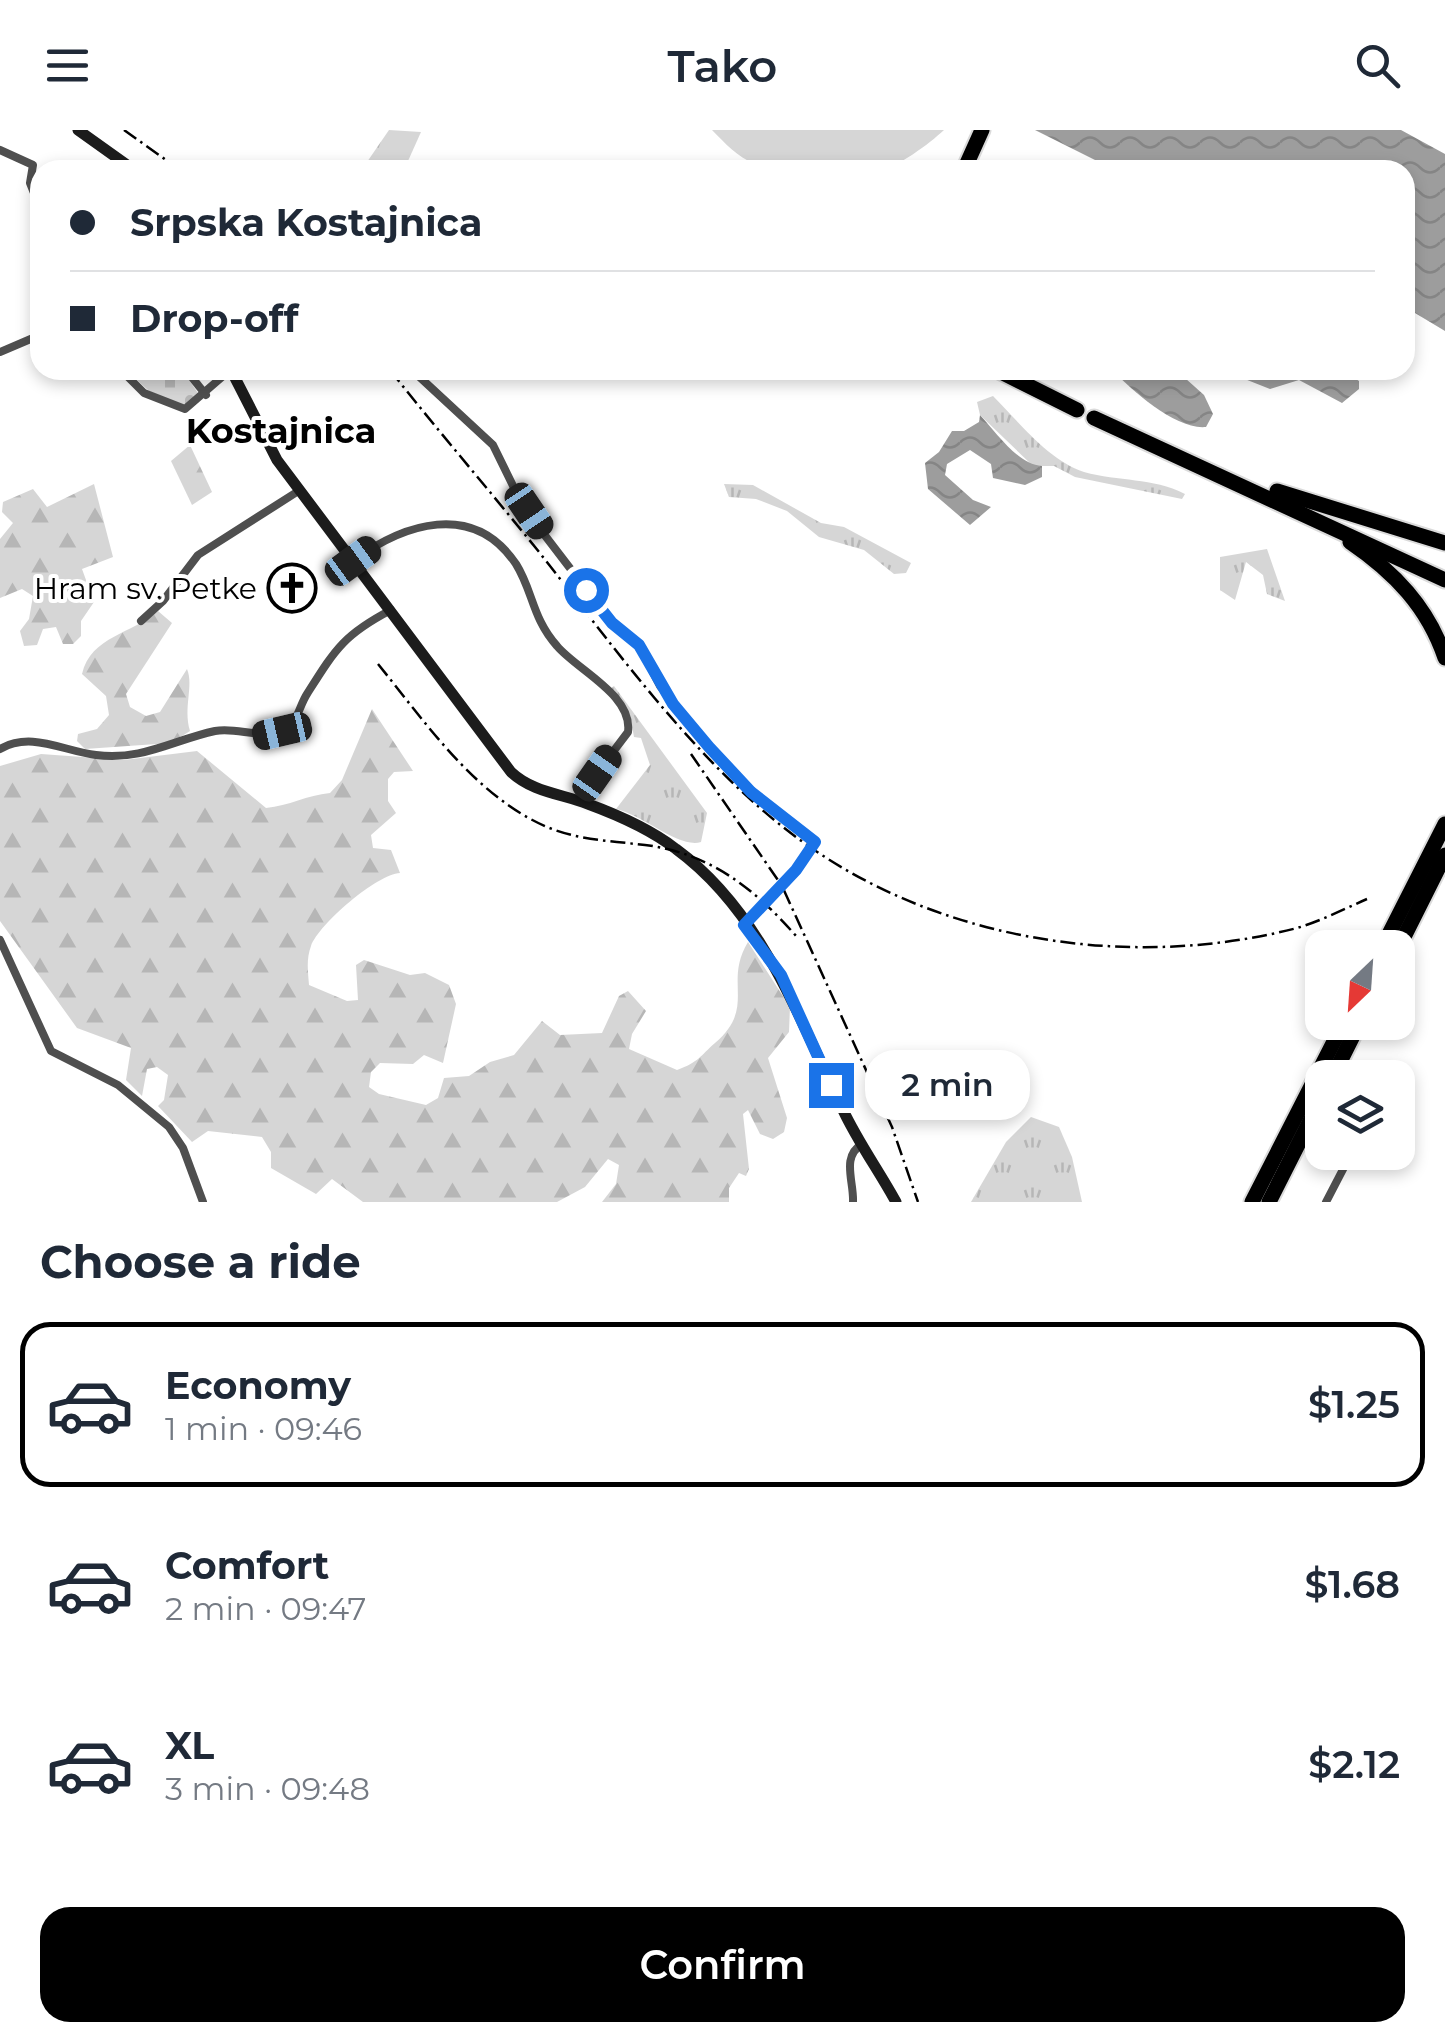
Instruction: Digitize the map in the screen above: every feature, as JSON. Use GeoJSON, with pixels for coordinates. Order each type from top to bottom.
{"type":"FeatureCollection","features":[{"type":"Feature","properties":{"kind":"highway"},"geometry":{"type":"LineString","coordinates":[[968,160],[982,130]]}},
{"type":"Feature","properties":{"kind":"highway"},"geometry":{"type":"LineString","coordinates":[[1017,380],[1077,410]]}},
{"type":"Feature","properties":{"kind":"highway"},"geometry":{"type":"LineString","coordinates":[[1094,418],[1445,580]]}},
{"type":"Feature","properties":{"kind":"highway"},"geometry":{"type":"LineString","coordinates":[[1208,468],[1445,543]]}},
{"type":"Feature","properties":{"kind":"highway"},"geometry":{"type":"LineString","coordinates":[[1296,509],[1372,558],[1402,583],[1422,608],[1445,658]]}},
{"type":"Feature","properties":{"kind":"highway"},"geometry":{"type":"LineString","coordinates":[[1391,930],[1444,824]]}},
{"type":"Feature","properties":{"kind":"highway"},"geometry":{"type":"LineString","coordinates":[[1408,930],[1445,855]]}},
{"type":"Feature","properties":{"kind":"highway"},"geometry":{"type":"LineString","coordinates":[[1252,1202],[1335,1040]]}},
{"type":"Feature","properties":{"kind":"highway"},"geometry":{"type":"LineString","coordinates":[[1269,1202],[1305,1131]]}},
{"type":"Feature","properties":{"kind":"main road"},"geometry":{"type":"LineString","coordinates":[[78,130],[120,160]]}},
{"type":"Feature","properties":{"kind":"main road"},"geometry":{"type":"LineString","coordinates":[[235,380],[260,433],[300,490],[515,776],[631,822],[678,850],[717,886],[781,975],[862,1144],[896,1202]]}},
{"type":"Feature","properties":{"kind":"street"},"geometry":{"type":"LineString","coordinates":[[0,150],[30,164]]}},
{"type":"Feature","properties":{"kind":"street"},"geometry":{"type":"LineString","coordinates":[[0,352],[30,339]]}},
{"type":"Feature","properties":{"kind":"street"},"geometry":{"type":"LineString","coordinates":[[132,380],[158,401],[185,409],[220,380]]}},
{"type":"Feature","properties":{"kind":"street"},"geometry":{"type":"LineString","coordinates":[[194,380],[206,395]]}},
{"type":"Feature","properties":{"kind":"street"},"geometry":{"type":"LineString","coordinates":[[421,380],[493,444],[517,494],[540,528],[612,623],[639,645],[667,696],[709,747],[751,792],[815,842],[796,870],[744,925]]}},
{"type":"Feature","properties":{"kind":"street"},"geometry":{"type":"LineString","coordinates":[[141,621],[163,601],[198,555],[300,490]]}},
{"type":"Feature","properties":{"kind":"street"},"geometry":{"type":"LineString","coordinates":[[353,561],[389,536],[435,522],[478,534],[508,554],[548,636],[567,658],[588,672],[626,716],[628,732],[597,773],[584,802]]}},
{"type":"Feature","properties":{"kind":"street"},"geometry":{"type":"LineString","coordinates":[[0,750],[21,740],[117,756],[177,746],[218,730],[260,736],[282,731],[294,723],[304,698],[344,638],[391,610]]}},
{"type":"Feature","properties":{"kind":"street"},"geometry":{"type":"LineString","coordinates":[[0,940],[51,1051],[118,1085],[168,1127],[183,1148],[203,1202]]}},
{"type":"Feature","properties":{"kind":"street"},"geometry":{"type":"LineString","coordinates":[[852,1202],[849,1162],[862,1144]]}},
{"type":"Feature","properties":{"kind":"street"},"geometry":{"type":"LineString","coordinates":[[1326,1202],[1343,1170]]}},
{"type":"Feature","properties":{"kind":"green space"},"geometry":{"type":"Polygon","coordinates":[[[389,130],[421,132],[408,160],[368,160],[389,130]]]}},
{"type":"Feature","properties":{"kind":"green space"},"geometry":{"type":"Polygon","coordinates":[[[712,130],[944,130],[902,160],[748,160],[712,130]]]}},
{"type":"Feature","properties":{"kind":"green space"},"geometry":{"type":"Polygon","coordinates":[[[137,380],[189,380],[200,396],[185,406],[149,391],[137,380]]]}},
{"type":"Feature","properties":{"kind":"green space"},"geometry":{"type":"Polygon","coordinates":[[[993,396],[1035,439],[1071,466],[1185,494],[1182,499],[1075,477],[1054,466],[1033,466],[980,415],[977,402],[993,396]]]}},
{"type":"Feature","properties":{"kind":"green space"},"geometry":{"type":"Polygon","coordinates":[[[190,445],[212,492],[192,505],[171,461],[190,445]]]}},
{"type":"Feature","properties":{"kind":"green space"},"geometry":{"type":"Polygon","coordinates":[[[94,484],[113,557],[82,569],[94,602],[81,621],[81,636],[73,644],[63,644],[56,627],[43,629],[37,645],[24,646],[20,631],[29,619],[33,596],[22,589],[0,598],[0,539],[13,523],[2,512],[3,502],[33,489],[47,507],[94,484]]]}},
{"type":"Feature","properties":{"kind":"green space"},"geometry":{"type":"Polygon","coordinates":[[[724,484],[753,485],[821,523],[844,527],[911,563],[906,573],[894,574],[864,550],[819,537],[787,511],[756,499],[729,497],[724,484]]]}},
{"type":"Feature","properties":{"kind":"green space"},"geometry":{"type":"Polygon","coordinates":[[[1267,549],[1285,601],[1267,594],[1263,575],[1246,562],[1235,600],[1220,590],[1220,557],[1267,549]]]}},
{"type":"Feature","properties":{"kind":"green space"},"geometry":{"type":"Polygon","coordinates":[[[158,611],[172,623],[126,694],[130,707],[146,716],[160,712],[187,669],[190,731],[171,743],[85,749],[77,741],[78,734],[97,729],[109,715],[106,696],[82,674],[87,661],[103,643],[158,611]]]}},
{"type":"Feature","properties":{"kind":"green space"},"geometry":{"type":"Polygon","coordinates":[[[614,686],[707,813],[701,842],[683,841],[616,809],[650,765],[641,738],[634,737],[630,715],[611,688],[614,686]]]}},
{"type":"Feature","properties":{"kind":"green space"},"geometry":{"type":"Polygon","coordinates":[[[372,709],[413,771],[394,772],[388,779],[388,801],[396,813],[371,835],[373,848],[391,850],[400,873],[364,891],[325,925],[309,951],[309,985],[347,1001],[358,1000],[356,965],[364,960],[410,975],[425,973],[449,985],[456,1004],[443,1063],[424,1055],[413,1064],[380,1063],[371,1072],[369,1087],[379,1094],[426,1105],[438,1098],[444,1078],[469,1076],[490,1062],[514,1055],[542,1021],[560,1035],[602,1033],[619,996],[628,991],[646,1011],[632,1034],[629,1049],[677,1070],[702,1055],[734,1018],[738,970],[748,942],[790,1007],[789,1032],[768,1058],[787,1118],[784,1132],[773,1139],[760,1134],[748,1110],[743,1114],[749,1169],[746,1176],[739,1173],[729,1188],[729,1202],[602,1202],[616,1184],[619,1165],[608,1159],[585,1187],[557,1202],[363,1202],[332,1179],[316,1194],[271,1168],[271,1152],[262,1137],[208,1131],[192,1142],[158,1106],[164,1100],[168,1075],[157,1067],[147,1069],[142,1096],[126,1080],[131,1048],[77,1028],[0,921],[0,766],[41,754],[124,760],[197,751],[266,808],[274,807],[330,793],[342,780],[372,709]]]}},
{"type":"Feature","properties":{"kind":"green space"},"geometry":{"type":"Polygon","coordinates":[[[1031,1117],[1059,1127],[1072,1157],[1082,1202],[971,1202],[1006,1142],[1031,1117]]]}},
{"type":"Feature","properties":{"kind":"water"},"geometry":{"type":"Polygon","coordinates":[[[1035,130],[1401,130],[1445,154],[1445,331],[1415,313],[1415,160],[1095,160],[1035,130]]]}},
{"type":"Feature","properties":{"kind":"water"},"geometry":{"type":"Polygon","coordinates":[[[1123,380],[1187,380],[1204,395],[1213,414],[1206,427],[1194,426],[1169,416],[1123,380]]]}},
{"type":"Feature","properties":{"kind":"water"},"geometry":{"type":"Polygon","coordinates":[[[1247,380],[1299,380],[1270,389],[1247,380]]]}},
{"type":"Feature","properties":{"kind":"water"},"geometry":{"type":"Polygon","coordinates":[[[1299,380],[1359,381],[1359,389],[1342,403],[1299,380]]]}},
{"type":"Feature","properties":{"kind":"water"},"geometry":{"type":"Polygon","coordinates":[[[980,415],[1016,454],[1042,466],[1042,477],[1025,485],[993,478],[991,464],[970,450],[947,464],[945,475],[973,500],[991,507],[970,525],[928,489],[925,463],[939,452],[952,431],[964,431],[979,422],[980,415]]]}},
{"type":"Feature","properties":{"kind":"railway"},"geometry":{"type":"LineString","coordinates":[[124,130],[166,160]]}},
{"type":"Feature","properties":{"kind":"railway"},"geometry":{"type":"LineString","coordinates":[[398,380],[664,710],[699,748],[771,817],[864,880],[922,906],[982,926],[1044,939],[1108,946],[1172,947],[1235,941],[1297,928],[1367,899]]}},
{"type":"Feature","properties":{"kind":"railway"},"geometry":{"type":"LineString","coordinates":[[378,664],[454,756],[521,814],[571,835],[668,849],[711,865],[748,889],[797,937]]}},
{"type":"Feature","properties":{"kind":"railway"},"geometry":{"type":"LineString","coordinates":[[691,754],[782,886],[892,1127],[918,1202]]}},
{"type":"Feature","properties":{"kind":"place","name":"Hram sv. Petke"},"geometry":{"type":"Point","coordinates":[292,588]}},
{"type":"Feature","properties":{"kind":"district","name":"Kostajnica"},"geometry":{"type":"Point","coordinates":[281,430]}},
{"type":"Feature","properties":{"kind":"route"},"geometry":{"type":"LineString","coordinates":[[586,590],[622,634],[639,645],[673,704],[709,747],[751,792],[815,842],[796,870],[744,925],[781,975],[831,1085]]}}]}
